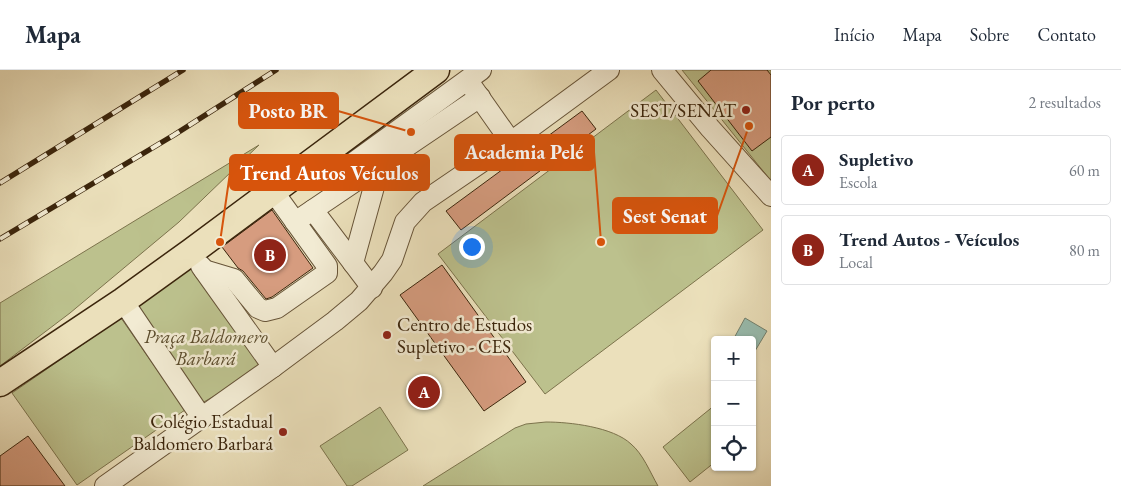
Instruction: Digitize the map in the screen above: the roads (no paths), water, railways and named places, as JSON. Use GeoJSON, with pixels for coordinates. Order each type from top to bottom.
{"type":"FeatureCollection","features":[{"type":"Feature","properties":{"kind":"main road"},"geometry":{"type":"LineString","coordinates":[[0,383],[123,301],[197,261],[273,191],[436,70]]}},
{"type":"Feature","properties":{"kind":"street"},"geometry":{"type":"LineString","coordinates":[[662,70],[710,128],[771,196]]}},
{"type":"Feature","properties":{"kind":"street"},"geometry":{"type":"LineString","coordinates":[[104,486],[202,418],[335,321],[372,288],[392,260],[405,222],[423,202],[511,142],[607,71]]}},
{"type":"Feature","properties":{"kind":"street"},"geometry":{"type":"LineString","coordinates":[[301,170],[350,164],[474,75],[480,97],[511,142]]}},
{"type":"Feature","properties":{"kind":"street"},"geometry":{"type":"LineString","coordinates":[[295,222],[480,97]]}},
{"type":"Feature","properties":{"kind":"street"},"geometry":{"type":"LineString","coordinates":[[353,263],[380,165]]}},
{"type":"Feature","properties":{"kind":"street"},"geometry":{"type":"LineString","coordinates":[[197,261],[236,280],[260,310],[267,311],[277,308],[326,275],[328,272],[327,266],[273,191]]}},
{"type":"Feature","properties":{"kind":"street"},"geometry":{"type":"LineString","coordinates":[[313,210],[372,288]]}},
{"type":"Feature","properties":{"kind":"street"},"geometry":{"type":"LineString","coordinates":[[197,261],[273,367]]}},
{"type":"Feature","properties":{"kind":"street"},"geometry":{"type":"LineString","coordinates":[[123,301],[202,418]]}},
{"type":"Feature","properties":{"kind":"water"},"geometry":{"type":"Polygon","coordinates":[[[745,318],[767,331],[756,349],[756,336],[735,336],[745,318]]]}},
{"type":"Feature","properties":{"kind":"railway"},"geometry":{"type":"LineString","coordinates":[[0,183],[183,70]]}},
{"type":"Feature","properties":{"kind":"railway"},"geometry":{"type":"LineString","coordinates":[[0,239],[174,135],[276,70]]}},
{"type":"Feature","properties":{"kind":"place","name":"SEST/SENAT"},"geometry":{"type":"Point","coordinates":[746,110]}},
{"type":"Feature","properties":{"kind":"place","name":"Sest Senat"},"geometry":{"type":"Point","coordinates":[749,126]}},
{"type":"Feature","properties":{"kind":"place","name":"Posto BR"},"geometry":{"type":"Point","coordinates":[411,132]}},
{"type":"Feature","properties":{"kind":"place","name":"Trend Autos Veículos"},"geometry":{"type":"Point","coordinates":[220,242]}},
{"type":"Feature","properties":{"kind":"place","name":"Academia Pelé"},"geometry":{"type":"Point","coordinates":[601,242]}},
{"type":"Feature","properties":{"kind":"place","name":"Trend Autos - Veículos"},"geometry":{"type":"Point","coordinates":[270,255]}},
{"type":"Feature","properties":{"kind":"place","name":"Centro de Estudos Supletivo - CES"},"geometry":{"type":"Point","coordinates":[387,335]}},
{"type":"Feature","properties":{"kind":"place","name":"Supletivo"},"geometry":{"type":"Point","coordinates":[424,392]}},
{"type":"Feature","properties":{"kind":"place","name":"Colégio Estadual Baldomero Barbará"},"geometry":{"type":"Point","coordinates":[283,432]}},
{"type":"Feature","properties":{"kind":"park label","name":"Praça Baldomero Barbará"},"geometry":{"type":"Point","coordinates":[206,347]}}]}
